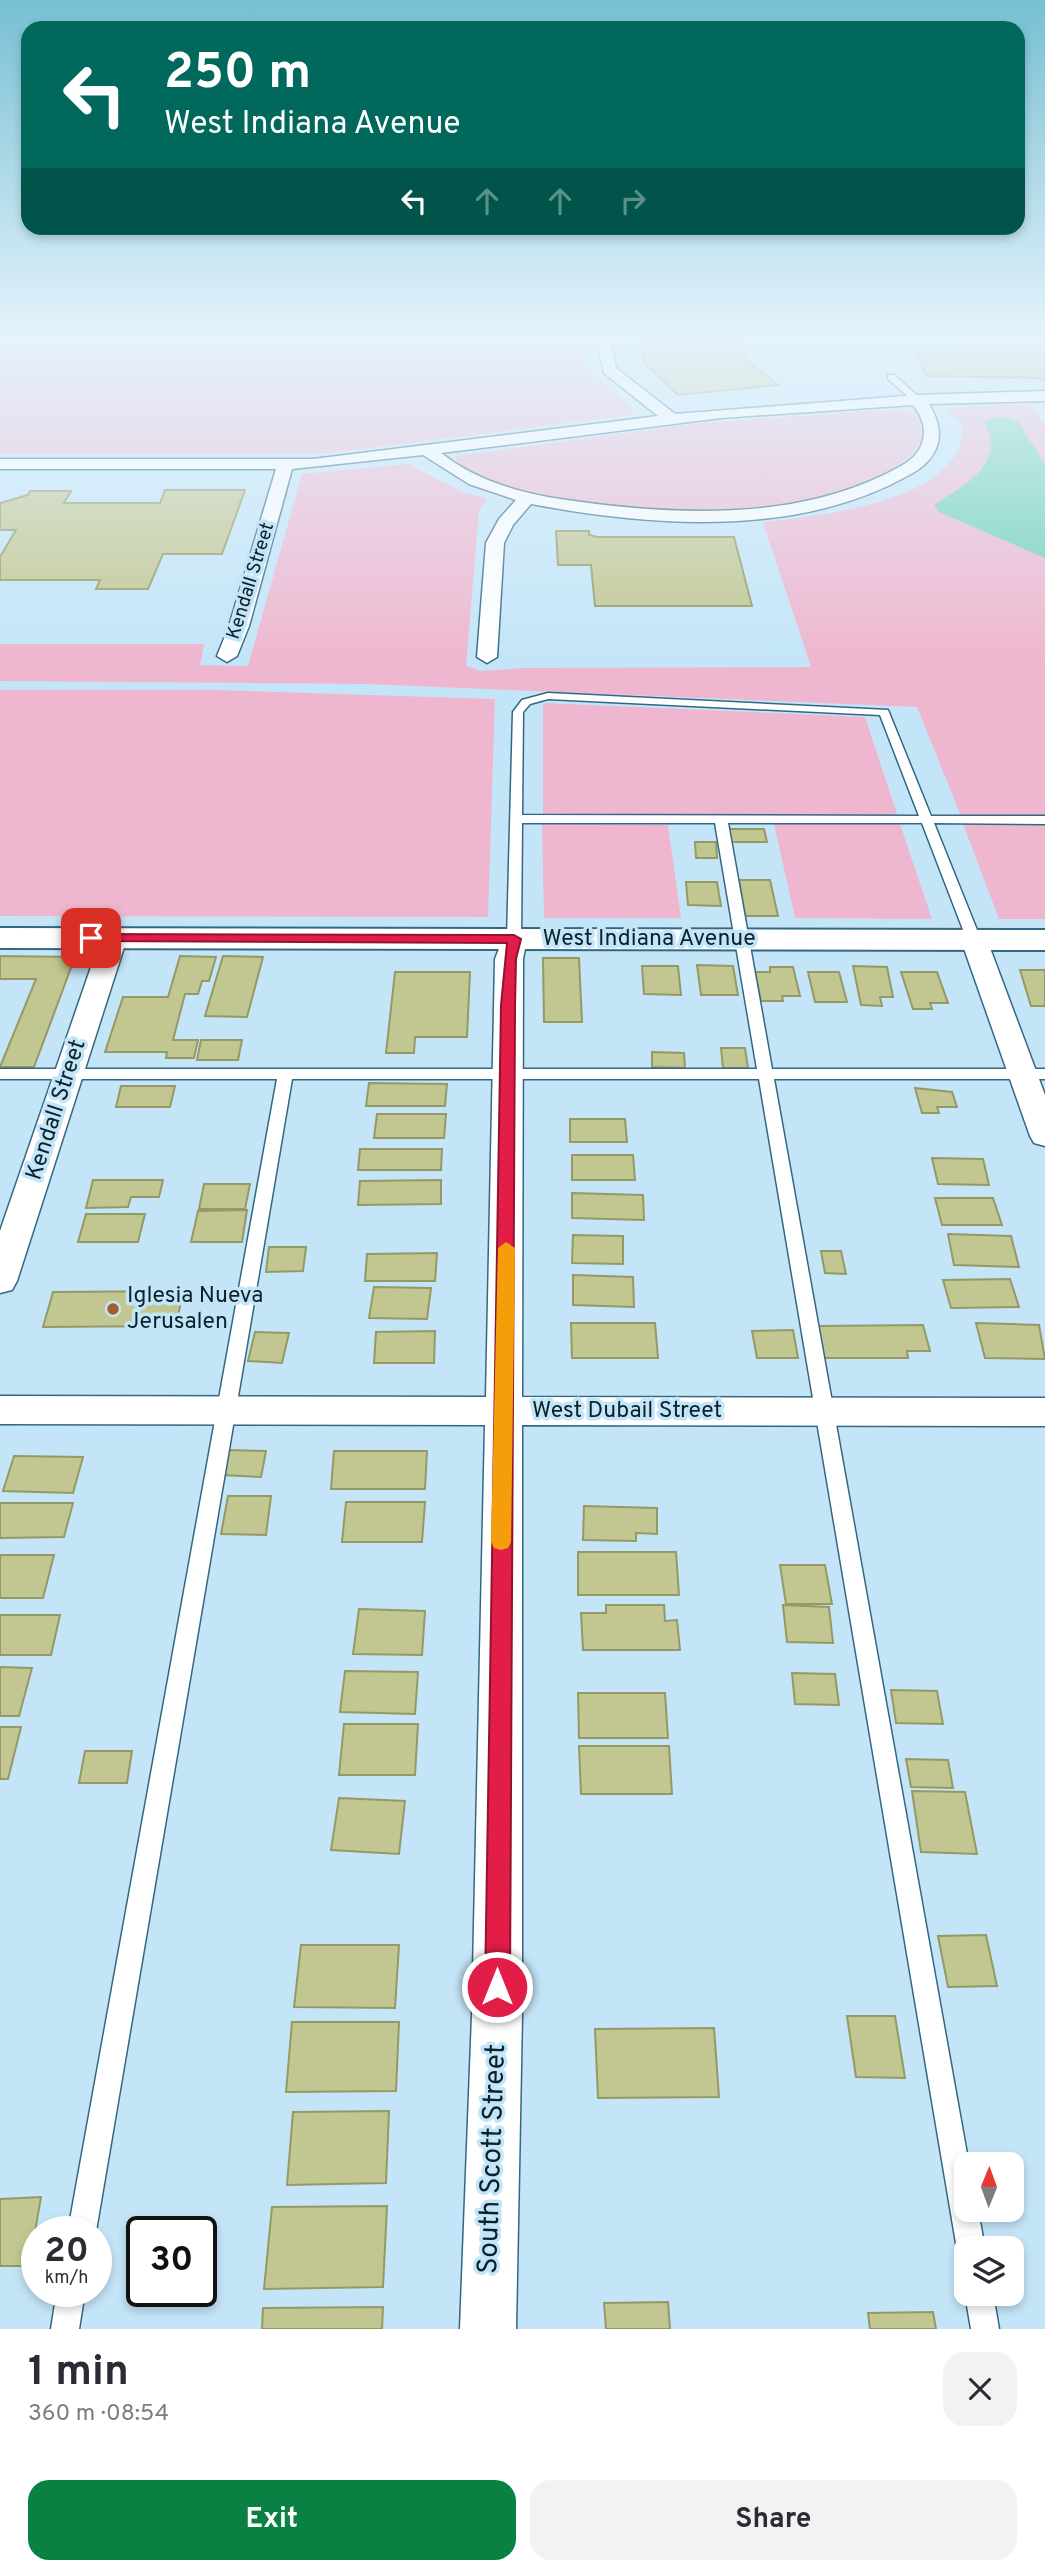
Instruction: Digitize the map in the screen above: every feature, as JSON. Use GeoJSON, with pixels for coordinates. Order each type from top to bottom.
{"type":"FeatureCollection","features":[{"type":"Feature","properties":{"kind":"street"},"geometry":{"type":"LineString","coordinates":[[0,464],[285,465],[496,442]]}},
{"type":"Feature","properties":{"kind":"street"},"geometry":{"type":"LineString","coordinates":[[428,451],[452,470],[527,498],[609,511],[701,515],[771,510],[851,496],[893,479],[924,459],[929,442]]}},
{"type":"Feature","properties":{"kind":"street","name":"Kendall Street"},"geometry":{"type":"LineString","coordinates":[[227,656],[239,626],[285,465]]}},
{"type":"Feature","properties":{"kind":"street"},"geometry":{"type":"LineString","coordinates":[[487,657],[495,543],[505,523],[527,498]]}},
{"type":"Feature","properties":{"kind":"street","name":"West Indiana Avenue"},"geometry":{"type":"LineString","coordinates":[[0,938],[1045,940]]}},
{"type":"Feature","properties":{"kind":"street","name":"Kendall Street"},"geometry":{"type":"LineString","coordinates":[[0,1281],[114,938]]}},
{"type":"Feature","properties":{"kind":"street","name":"South Scott Street"},"geometry":{"type":"LineString","coordinates":[[488,2329],[497,2015],[509,959],[514,939]]}},
{"type":"Feature","properties":{"kind":"street"},"geometry":{"type":"LineString","coordinates":[[974,940],[1034,1074],[1045,1136]]}},
{"type":"Feature","properties":{"kind":"street","name":"West Dubail Street"},"geometry":{"type":"LineString","coordinates":[[0,1410],[1045,1412]]}},
{"type":"Feature","properties":{"kind":"lane"},"geometry":{"type":"LineString","coordinates":[[514,939],[518,712],[526,702],[548,696],[884,712],[974,940]]}},
{"type":"Feature","properties":{"kind":"lane"},"geometry":{"type":"LineString","coordinates":[[516,819],[1045,820]]}},
{"type":"Feature","properties":{"kind":"lane"},"geometry":{"type":"LineString","coordinates":[[721,820],[969,2236]]}},
{"type":"Feature","properties":{"kind":"lane"},"geometry":{"type":"LineString","coordinates":[[0,1074],[1034,1074]]}},
{"type":"Feature","properties":{"kind":"lane"},"geometry":{"type":"LineString","coordinates":[[85,2216],[285,1074]]}},
{"type":"Feature","properties":{"kind":"lane"},"geometry":{"type":"LineString","coordinates":[[981,2306],[985,2329]]}},
{"type":"Feature","properties":{"kind":"lane"},"geometry":{"type":"LineString","coordinates":[[65,2329],[68,2307]]}},
{"type":"Feature","properties":{"kind":"shaded area"},"geometry":{"type":"Polygon","coordinates":[[[0,442],[419,442],[329,453],[0,454],[0,442]]]}},
{"type":"Feature","properties":{"kind":"shaded area"},"geometry":{"type":"Polygon","coordinates":[[[562,442],[919,442],[890,470],[838,492],[771,505],[698,510],[623,507],[553,498],[495,482],[456,461],[457,456],[562,442]]]}},
{"type":"Feature","properties":{"kind":"shaded area"},"geometry":{"type":"Polygon","coordinates":[[[959,442],[1045,442],[1045,816],[961,816],[917,707],[367,684],[0,681],[0,644],[204,644],[200,665],[248,666],[302,474],[408,464],[462,492],[485,498],[486,501],[479,510],[466,666],[481,671],[522,668],[811,667],[763,522],[851,509],[884,500],[915,488],[940,472],[957,452],[959,442]]]}},
{"type":"Feature","properties":{"kind":"shaded area"},"geometry":{"type":"Polygon","coordinates":[[[990,442],[1031,442],[1045,464],[1045,558],[939,512],[934,505],[980,471],[987,461],[990,442]]]}},
{"type":"Feature","properties":{"kind":"shaded area"},"geometry":{"type":"Polygon","coordinates":[[[0,690],[218,690],[495,699],[488,917],[0,916],[0,690]]]}},
{"type":"Feature","properties":{"kind":"shaded area"},"geometry":{"type":"Polygon","coordinates":[[[543,703],[865,717],[898,817],[543,817],[543,703]]]}},
{"type":"Feature","properties":{"kind":"shaded area"},"geometry":{"type":"Polygon","coordinates":[[[542,824],[668,825],[681,918],[544,918],[542,824]]]}},
{"type":"Feature","properties":{"kind":"shaded area"},"geometry":{"type":"Polygon","coordinates":[[[774,824],[900,824],[932,919],[795,918],[774,824]]]}},
{"type":"Feature","properties":{"kind":"shaded area"},"geometry":{"type":"Polygon","coordinates":[[[963,824],[1045,824],[1045,919],[999,919],[963,824]]]}},
{"type":"Feature","properties":{"kind":"building"},"geometry":{"type":"Polygon","coordinates":[[[165,490],[245,490],[222,554],[163,554],[148,589],[96,589],[100,580],[0,580],[0,557],[16,530],[0,530],[0,503],[28,495],[30,491],[71,491],[64,503],[160,503],[165,490]]]}},
{"type":"Feature","properties":{"kind":"building"},"geometry":{"type":"Polygon","coordinates":[[[556,531],[589,531],[589,535],[597,537],[734,537],[752,606],[595,606],[591,565],[558,565],[556,531]]]}},
{"type":"Feature","properties":{"kind":"building"},"geometry":{"type":"Polygon","coordinates":[[[729,829],[764,829],[767,842],[731,842],[729,829]]]}},
{"type":"Feature","properties":{"kind":"building"},"geometry":{"type":"Polygon","coordinates":[[[695,842],[716,842],[717,858],[696,858],[695,842]]]}},
{"type":"Feature","properties":{"kind":"building"},"geometry":{"type":"Polygon","coordinates":[[[739,880],[770,880],[778,916],[745,916],[739,880]]]}},
{"type":"Feature","properties":{"kind":"building"},"geometry":{"type":"Polygon","coordinates":[[[686,882],[717,882],[721,906],[688,905],[686,882]]]}},
{"type":"Feature","properties":{"kind":"building"},"geometry":{"type":"Polygon","coordinates":[[[0,956],[75,957],[34,1067],[0,1067],[36,979],[0,979],[0,956]]]}},
{"type":"Feature","properties":{"kind":"building"},"geometry":{"type":"Polygon","coordinates":[[[180,956],[216,957],[209,981],[202,981],[198,994],[185,994],[173,1040],[198,1040],[194,1058],[166,1058],[167,1052],[105,1052],[123,997],[168,997],[180,956]]]}},
{"type":"Feature","properties":{"kind":"building"},"geometry":{"type":"Polygon","coordinates":[[[223,956],[263,957],[247,1017],[205,1016],[223,956]]]}},
{"type":"Feature","properties":{"kind":"building"},"geometry":{"type":"Polygon","coordinates":[[[543,958],[579,958],[582,1022],[544,1022],[543,958]]]}},
{"type":"Feature","properties":{"kind":"building"},"geometry":{"type":"Polygon","coordinates":[[[697,965],[733,966],[738,995],[701,995],[697,965]]]}},
{"type":"Feature","properties":{"kind":"building"},"geometry":{"type":"Polygon","coordinates":[[[642,966],[678,966],[681,995],[644,994],[642,966]]]}},
{"type":"Feature","properties":{"kind":"building"},"geometry":{"type":"Polygon","coordinates":[[[853,966],[887,967],[893,997],[880,997],[882,1006],[861,1005],[853,966]]]}},
{"type":"Feature","properties":{"kind":"building"},"geometry":{"type":"Polygon","coordinates":[[[770,967],[793,967],[800,996],[782,996],[783,1001],[761,1001],[755,972],[770,972],[770,967]]]}},
{"type":"Feature","properties":{"kind":"building"},"geometry":{"type":"Polygon","coordinates":[[[1020,970],[1045,970],[1045,1006],[1031,1006],[1020,970]]]}},
{"type":"Feature","properties":{"kind":"building"},"geometry":{"type":"Polygon","coordinates":[[[395,972],[470,972],[467,1037],[415,1037],[414,1053],[386,1053],[395,972]]]}},
{"type":"Feature","properties":{"kind":"building"},"geometry":{"type":"Polygon","coordinates":[[[808,972],[839,972],[847,1002],[815,1002],[808,972]]]}},
{"type":"Feature","properties":{"kind":"building"},"geometry":{"type":"Polygon","coordinates":[[[901,972],[937,972],[948,1003],[930,1003],[932,1009],[913,1009],[901,972]]]}},
{"type":"Feature","properties":{"kind":"building"},"geometry":{"type":"Polygon","coordinates":[[[201,1040],[242,1040],[238,1060],[197,1060],[201,1040]]]}},
{"type":"Feature","properties":{"kind":"building"},"geometry":{"type":"Polygon","coordinates":[[[721,1048],[745,1048],[748,1068],[723,1068],[721,1048]]]}},
{"type":"Feature","properties":{"kind":"building"},"geometry":{"type":"Polygon","coordinates":[[[652,1052],[684,1053],[685,1068],[652,1067],[652,1052]]]}},
{"type":"Feature","properties":{"kind":"building"},"geometry":{"type":"Polygon","coordinates":[[[369,1083],[447,1084],[445,1106],[366,1106],[369,1083]]]}},
{"type":"Feature","properties":{"kind":"building"},"geometry":{"type":"Polygon","coordinates":[[[121,1086],[175,1086],[170,1107],[116,1107],[121,1086]]]}},
{"type":"Feature","properties":{"kind":"building"},"geometry":{"type":"Polygon","coordinates":[[[915,1088],[952,1092],[957,1107],[937,1107],[939,1113],[922,1113],[915,1088]]]}},
{"type":"Feature","properties":{"kind":"building"},"geometry":{"type":"Polygon","coordinates":[[[377,1114],[446,1114],[444,1138],[374,1138],[377,1114]]]}},
{"type":"Feature","properties":{"kind":"building"},"geometry":{"type":"Polygon","coordinates":[[[570,1119],[625,1119],[627,1142],[570,1142],[570,1119]]]}},
{"type":"Feature","properties":{"kind":"building"},"geometry":{"type":"Polygon","coordinates":[[[360,1149],[442,1149],[441,1170],[358,1170],[360,1149]]]}},
{"type":"Feature","properties":{"kind":"building"},"geometry":{"type":"Polygon","coordinates":[[[572,1155],[633,1155],[635,1180],[572,1180],[572,1155]]]}},
{"type":"Feature","properties":{"kind":"building"},"geometry":{"type":"Polygon","coordinates":[[[932,1158],[983,1159],[989,1185],[938,1184],[932,1158]]]}},
{"type":"Feature","properties":{"kind":"building"},"geometry":{"type":"Polygon","coordinates":[[[93,1180],[163,1180],[159,1197],[131,1197],[128,1207],[86,1208],[93,1180]]]}},
{"type":"Feature","properties":{"kind":"building"},"geometry":{"type":"Polygon","coordinates":[[[441,1180],[441,1204],[358,1205],[360,1181],[441,1180]]]}},
{"type":"Feature","properties":{"kind":"building"},"geometry":{"type":"Polygon","coordinates":[[[204,1184],[250,1184],[245,1209],[199,1209],[204,1184]]]}},
{"type":"Feature","properties":{"kind":"building"},"geometry":{"type":"Polygon","coordinates":[[[572,1193],[643,1195],[644,1220],[572,1218],[572,1193]]]}},
{"type":"Feature","properties":{"kind":"building"},"geometry":{"type":"Polygon","coordinates":[[[935,1198],[993,1198],[1002,1225],[942,1225],[935,1198]]]}},
{"type":"Feature","properties":{"kind":"building"},"geometry":{"type":"Polygon","coordinates":[[[247,1210],[242,1242],[191,1242],[198,1211],[247,1210]]]}},
{"type":"Feature","properties":{"kind":"building"},"geometry":{"type":"Polygon","coordinates":[[[86,1214],[145,1214],[138,1242],[78,1242],[86,1214]]]}},
{"type":"Feature","properties":{"kind":"building"},"geometry":{"type":"Polygon","coordinates":[[[948,1234],[1011,1236],[1019,1267],[954,1265],[948,1234]]]}},
{"type":"Feature","properties":{"kind":"building"},"geometry":{"type":"Polygon","coordinates":[[[573,1235],[623,1236],[623,1264],[572,1263],[573,1235]]]}},
{"type":"Feature","properties":{"kind":"building"},"geometry":{"type":"Polygon","coordinates":[[[269,1247],[306,1247],[303,1271],[266,1272],[269,1247]]]}},
{"type":"Feature","properties":{"kind":"building"},"geometry":{"type":"Polygon","coordinates":[[[821,1251],[841,1251],[846,1274],[825,1273],[821,1251]]]}},
{"type":"Feature","properties":{"kind":"building"},"geometry":{"type":"Polygon","coordinates":[[[437,1253],[435,1281],[365,1281],[367,1254],[437,1253]]]}},
{"type":"Feature","properties":{"kind":"building"},"geometry":{"type":"Polygon","coordinates":[[[573,1275],[633,1277],[634,1307],[573,1305],[573,1275]]]}},
{"type":"Feature","properties":{"kind":"building"},"geometry":{"type":"Polygon","coordinates":[[[1010,1279],[1019,1307],[951,1308],[943,1280],[1010,1279]]]}},
{"type":"Feature","properties":{"kind":"building"},"geometry":{"type":"Polygon","coordinates":[[[374,1287],[431,1288],[427,1319],[369,1318],[374,1287]]]}},
{"type":"Feature","properties":{"kind":"building","name":"Iglesia Nueva Jerusalen"},"geometry":{"type":"Polygon","coordinates":[[[183,1291],[176,1326],[43,1327],[53,1292],[183,1291]]]}},
{"type":"Feature","properties":{"kind":"building"},"geometry":{"type":"Polygon","coordinates":[[[571,1323],[655,1323],[658,1358],[572,1358],[571,1323]]]}},
{"type":"Feature","properties":{"kind":"building"},"geometry":{"type":"Polygon","coordinates":[[[976,1323],[1039,1325],[1045,1359],[985,1358],[976,1323]]]}},
{"type":"Feature","properties":{"kind":"building"},"geometry":{"type":"Polygon","coordinates":[[[923,1325],[930,1351],[907,1351],[908,1358],[824,1358],[818,1326],[923,1325]]]}},
{"type":"Feature","properties":{"kind":"building"},"geometry":{"type":"Polygon","coordinates":[[[793,1330],[798,1358],[757,1358],[752,1331],[793,1330]]]}},
{"type":"Feature","properties":{"kind":"building"},"geometry":{"type":"Polygon","coordinates":[[[435,1331],[434,1363],[374,1363],[376,1332],[435,1331]]]}},
{"type":"Feature","properties":{"kind":"building"},"geometry":{"type":"Polygon","coordinates":[[[255,1332],[289,1333],[282,1363],[248,1361],[255,1332]]]}},
{"type":"Feature","properties":{"kind":"building"},"geometry":{"type":"Polygon","coordinates":[[[227,1450],[266,1451],[261,1477],[222,1475],[227,1450]]]}},
{"type":"Feature","properties":{"kind":"building"},"geometry":{"type":"Polygon","coordinates":[[[334,1451],[427,1451],[425,1489],[331,1489],[334,1451]]]}},
{"type":"Feature","properties":{"kind":"building"},"geometry":{"type":"Polygon","coordinates":[[[14,1456],[83,1457],[73,1493],[3,1491],[14,1456]]]}},
{"type":"Feature","properties":{"kind":"building"},"geometry":{"type":"Polygon","coordinates":[[[228,1496],[271,1496],[266,1535],[221,1534],[228,1496]]]}},
{"type":"Feature","properties":{"kind":"building"},"geometry":{"type":"Polygon","coordinates":[[[346,1502],[425,1502],[422,1542],[342,1542],[346,1502]]]}},
{"type":"Feature","properties":{"kind":"building"},"geometry":{"type":"Polygon","coordinates":[[[0,1503],[73,1503],[64,1537],[0,1538],[0,1503]]]}},
{"type":"Feature","properties":{"kind":"building"},"geometry":{"type":"Polygon","coordinates":[[[584,1506],[657,1508],[657,1534],[636,1533],[636,1541],[583,1540],[584,1506]]]}},
{"type":"Feature","properties":{"kind":"building"},"geometry":{"type":"Polygon","coordinates":[[[578,1552],[676,1552],[679,1595],[578,1595],[578,1552]]]}},
{"type":"Feature","properties":{"kind":"building"},"geometry":{"type":"Polygon","coordinates":[[[0,1555],[54,1555],[43,1598],[0,1598],[0,1555]]]}},
{"type":"Feature","properties":{"kind":"building"},"geometry":{"type":"Polygon","coordinates":[[[780,1565],[825,1565],[832,1604],[786,1604],[780,1565]]]}},
{"type":"Feature","properties":{"kind":"building"},"geometry":{"type":"Polygon","coordinates":[[[606,1605],[664,1605],[665,1621],[677,1620],[680,1650],[583,1650],[581,1613],[606,1613],[606,1605]]]}},
{"type":"Feature","properties":{"kind":"building"},"geometry":{"type":"Polygon","coordinates":[[[783,1605],[829,1607],[833,1643],[787,1642],[783,1605]]]}},
{"type":"Feature","properties":{"kind":"building"},"geometry":{"type":"Polygon","coordinates":[[[359,1609],[425,1611],[422,1655],[353,1654],[359,1609]]]}},
{"type":"Feature","properties":{"kind":"building"},"geometry":{"type":"Polygon","coordinates":[[[0,1615],[60,1615],[51,1655],[0,1655],[0,1615]]]}},
{"type":"Feature","properties":{"kind":"building"},"geometry":{"type":"Polygon","coordinates":[[[0,1667],[32,1668],[19,1716],[0,1716],[0,1667]]]}},
{"type":"Feature","properties":{"kind":"building"},"geometry":{"type":"Polygon","coordinates":[[[345,1671],[418,1672],[415,1714],[340,1712],[345,1671]]]}},
{"type":"Feature","properties":{"kind":"building"},"geometry":{"type":"Polygon","coordinates":[[[792,1673],[835,1674],[839,1705],[795,1704],[792,1673]]]}},
{"type":"Feature","properties":{"kind":"building"},"geometry":{"type":"Polygon","coordinates":[[[891,1690],[937,1691],[943,1724],[896,1723],[891,1690]]]}},
{"type":"Feature","properties":{"kind":"building"},"geometry":{"type":"Polygon","coordinates":[[[578,1693],[665,1693],[668,1738],[579,1738],[578,1693]]]}},
{"type":"Feature","properties":{"kind":"building"},"geometry":{"type":"Polygon","coordinates":[[[344,1724],[418,1724],[415,1775],[339,1775],[344,1724]]]}},
{"type":"Feature","properties":{"kind":"building"},"geometry":{"type":"Polygon","coordinates":[[[0,1727],[21,1727],[8,1779],[0,1779],[0,1727]]]}},
{"type":"Feature","properties":{"kind":"building"},"geometry":{"type":"Polygon","coordinates":[[[579,1746],[669,1746],[672,1794],[581,1794],[579,1746]]]}},
{"type":"Feature","properties":{"kind":"building"},"geometry":{"type":"Polygon","coordinates":[[[85,1751],[132,1751],[127,1783],[79,1783],[85,1751]]]}},
{"type":"Feature","properties":{"kind":"building"},"geometry":{"type":"Polygon","coordinates":[[[906,1759],[948,1760],[953,1788],[911,1787],[906,1759]]]}},
{"type":"Feature","properties":{"kind":"building"},"geometry":{"type":"Polygon","coordinates":[[[912,1791],[965,1792],[977,1854],[921,1852],[912,1791]]]}},
{"type":"Feature","properties":{"kind":"building"},"geometry":{"type":"Polygon","coordinates":[[[339,1798],[405,1801],[399,1854],[331,1850],[339,1798]]]}},
{"type":"Feature","properties":{"kind":"building"},"geometry":{"type":"Polygon","coordinates":[[[986,1935],[997,1986],[948,1987],[938,1936],[986,1935]]]}},
{"type":"Feature","properties":{"kind":"building"},"geometry":{"type":"Polygon","coordinates":[[[301,1945],[399,1945],[395,2008],[294,2007],[301,1945]]]}},
{"type":"Feature","properties":{"kind":"building"},"geometry":{"type":"Polygon","coordinates":[[[847,2016],[895,2016],[905,2078],[856,2077],[847,2016]]]}},
{"type":"Feature","properties":{"kind":"building"},"geometry":{"type":"Polygon","coordinates":[[[292,2022],[399,2022],[396,2091],[286,2092],[292,2022]]]}},
{"type":"Feature","properties":{"kind":"building"},"geometry":{"type":"Polygon","coordinates":[[[714,2028],[719,2097],[598,2098],[595,2029],[714,2028]]]}},
{"type":"Feature","properties":{"kind":"building"},"geometry":{"type":"Polygon","coordinates":[[[389,2111],[386,2183],[287,2185],[293,2112],[389,2111]]]}},
{"type":"Feature","properties":{"kind":"building"},"geometry":{"type":"Polygon","coordinates":[[[41,2197],[38,2216],[21,2216],[21,2266],[0,2266],[0,2199],[41,2197]]]}},
{"type":"Feature","properties":{"kind":"building"},"geometry":{"type":"Polygon","coordinates":[[[387,2206],[383,2287],[264,2289],[272,2207],[387,2206]]]}},
{"type":"Feature","properties":{"kind":"building"},"geometry":{"type":"Polygon","coordinates":[[[668,2302],[670,2329],[606,2329],[604,2303],[668,2302]]]}},
{"type":"Feature","properties":{"kind":"building"},"geometry":{"type":"Polygon","coordinates":[[[383,2307],[382,2329],[262,2329],[263,2308],[383,2307]]]}},
{"type":"Feature","properties":{"kind":"building"},"geometry":{"type":"Polygon","coordinates":[[[933,2312],[936,2329],[870,2329],[868,2313],[933,2312]]]}},
{"type":"Feature","properties":{"kind":"slow traffic"},"geometry":{"type":"LineString","coordinates":[[501,1542],[506,1248]]}},
{"type":"Feature","properties":{"kind":"place","name":"Iglesia Nueva Jerusalen"},"geometry":{"type":"Point","coordinates":[113,1309]}},
{"type":"Feature","properties":{"kind":"route"},"geometry":{"type":"LineString","coordinates":[[91,938],[514,939],[509,959],[508,1005],[497,1987]]}}]}
